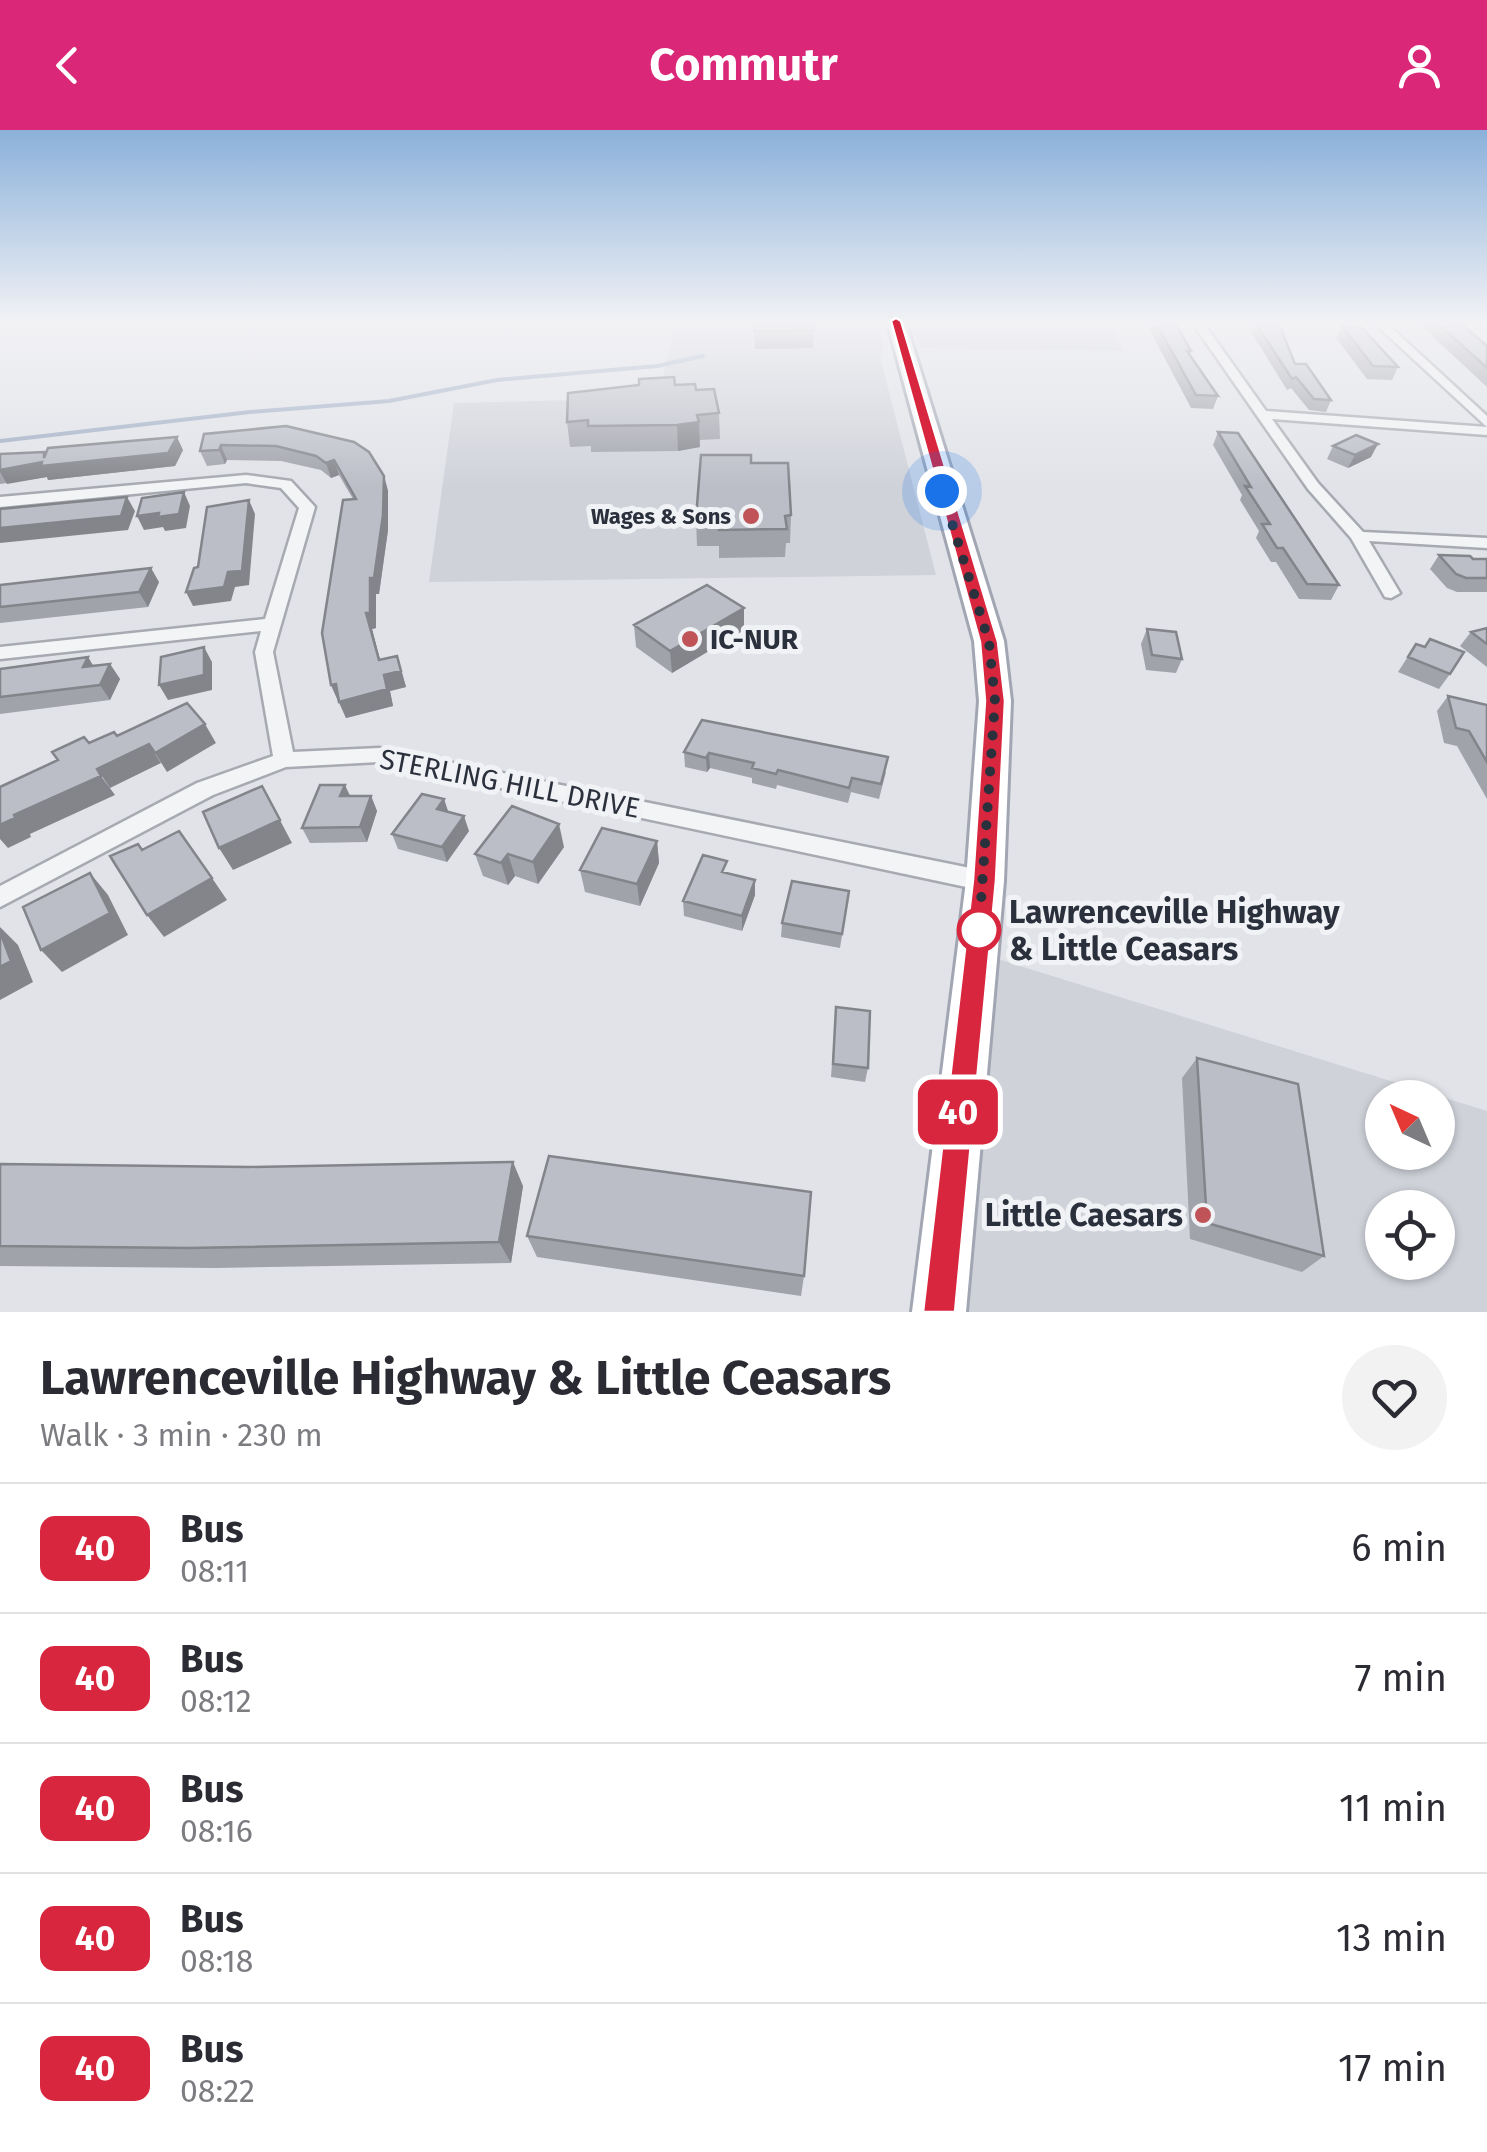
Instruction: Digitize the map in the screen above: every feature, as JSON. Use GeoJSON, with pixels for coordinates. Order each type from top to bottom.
{"type":"FeatureCollection","features":[{"type":"Feature","properties":{"kind":"main road"},"geometry":{"type":"LineString","coordinates":[[912,376],[989,642],[995,701],[985,880],[939,1312]]}},
{"type":"Feature","properties":{"kind":"street"},"geometry":{"type":"LineString","coordinates":[[1237,376],[1313,486],[1358,536],[1391,593]]}},
{"type":"Feature","properties":{"kind":"street"},"geometry":{"type":"LineString","coordinates":[[1434,376],[1487,427]]}},
{"type":"Feature","properties":{"kind":"street"},"geometry":{"type":"LineString","coordinates":[[1266,415],[1487,427]]}},
{"type":"Feature","properties":{"kind":"street"},"geometry":{"type":"LineString","coordinates":[[0,502],[246,479],[286,484],[307,508],[264,652],[284,760]]}},
{"type":"Feature","properties":{"kind":"street"},"geometry":{"type":"LineString","coordinates":[[1358,536],[1487,543]]}},
{"type":"Feature","properties":{"kind":"street"},"geometry":{"type":"LineString","coordinates":[[0,653],[272,624]]}},
{"type":"Feature","properties":{"kind":"street","name":"STERLING HILL DRIVE"},"geometry":{"type":"LineString","coordinates":[[0,897],[204,790],[284,760],[396,758],[985,880]]}},
{"type":"Feature","properties":{"kind":"shaded area"},"geometry":{"type":"Polygon","coordinates":[[[663,376],[885,376],[936,575],[429,582],[454,403],[658,398],[663,376]]]}},
{"type":"Feature","properties":{"kind":"shaded area"},"geometry":{"type":"Polygon","coordinates":[[[972,951],[1387,1080],[1365,1080],[1365,1170],[1455,1170],[1455,1101],[1487,1111],[1487,1312],[932,1312],[972,951]]]}},
{"type":"Feature","properties":{"kind":"building"},"geometry":{"type":"Polygon","coordinates":[[[1186,376],[1204,376],[1218,396],[1196,395],[1186,376]]]}},
{"type":"Feature","properties":{"kind":"building"},"geometry":{"type":"Polygon","coordinates":[[[1290,376],[1314,376],[1331,400],[1314,399],[1296,377],[1290,376]]]}},
{"type":"Feature","properties":{"kind":"building"},"geometry":{"type":"Polygon","coordinates":[[[674,377],[675,385],[695,384],[696,390],[714,389],[719,413],[697,415],[699,422],[677,425],[588,426],[588,420],[567,422],[568,393],[639,385],[639,379],[674,377]]]}},
{"type":"Feature","properties":{"kind":"building"},"geometry":{"type":"Polygon","coordinates":[[[286,426],[354,442],[369,452],[384,476],[383,515],[374,578],[370,578],[370,613],[366,613],[379,660],[397,656],[401,671],[384,675],[387,689],[339,702],[336,684],[331,685],[322,633],[343,500],[356,499],[334,460],[326,463],[316,456],[276,446],[221,445],[219,450],[200,451],[204,434],[286,426]]]}},
{"type":"Feature","properties":{"kind":"building"},"geometry":{"type":"Polygon","coordinates":[[[1218,432],[1238,433],[1339,585],[1307,584],[1283,548],[1277,548],[1262,524],[1270,524],[1245,486],[1251,487],[1218,432]]]}},
{"type":"Feature","properties":{"kind":"building"},"geometry":{"type":"Polygon","coordinates":[[[1356,435],[1378,444],[1355,455],[1333,446],[1356,435]]]}},
{"type":"Feature","properties":{"kind":"building"},"geometry":{"type":"Polygon","coordinates":[[[177,437],[168,453],[41,466],[42,462],[0,470],[0,454],[44,452],[44,458],[48,448],[177,437]]]}},
{"type":"Feature","properties":{"kind":"building"},"geometry":{"type":"Polygon","coordinates":[[[701,455],[751,455],[751,463],[788,463],[791,515],[785,516],[787,529],[719,530],[719,518],[696,518],[701,455]]]}},
{"type":"Feature","properties":{"kind":"building"},"geometry":{"type":"Polygon","coordinates":[[[184,492],[179,514],[137,516],[142,498],[184,492]]]}},
{"type":"Feature","properties":{"kind":"building"},"geometry":{"type":"Polygon","coordinates":[[[127,497],[121,516],[0,528],[0,509],[127,497]]]}},
{"type":"Feature","properties":{"kind":"building"},"geometry":{"type":"Polygon","coordinates":[[[249,500],[242,571],[228,572],[224,587],[186,592],[194,568],[198,567],[207,507],[249,500]]]}},
{"type":"Feature","properties":{"kind":"building"},"geometry":{"type":"Polygon","coordinates":[[[1439,555],[1487,559],[1487,578],[1456,574],[1439,555]]]}},
{"type":"Feature","properties":{"kind":"building"},"geometry":{"type":"Polygon","coordinates":[[[151,568],[139,592],[0,607],[0,585],[151,568]]]}},
{"type":"Feature","properties":{"kind":"building"},"geometry":{"type":"Polygon","coordinates":[[[707,585],[744,608],[670,651],[634,625],[707,585]]]}},
{"type":"Feature","properties":{"kind":"building"},"geometry":{"type":"Polygon","coordinates":[[[1487,628],[1487,644],[1471,632],[1487,628]]]}},
{"type":"Feature","properties":{"kind":"building"},"geometry":{"type":"Polygon","coordinates":[[[1147,629],[1176,632],[1182,659],[1152,655],[1147,629]]]}},
{"type":"Feature","properties":{"kind":"building"},"geometry":{"type":"Polygon","coordinates":[[[1430,639],[1464,652],[1450,674],[1408,657],[1416,644],[1425,647],[1430,639]]]}},
{"type":"Feature","properties":{"kind":"building"},"geometry":{"type":"Polygon","coordinates":[[[204,647],[204,675],[159,685],[161,657],[204,647]]]}},
{"type":"Feature","properties":{"kind":"building"},"geometry":{"type":"Polygon","coordinates":[[[88,657],[83,667],[110,664],[100,685],[0,697],[0,669],[88,657]]]}},
{"type":"Feature","properties":{"kind":"building"},"geometry":{"type":"Polygon","coordinates":[[[1448,696],[1487,705],[1487,762],[1469,731],[1456,728],[1448,696]]]}},
{"type":"Feature","properties":{"kind":"building"},"geometry":{"type":"Polygon","coordinates":[[[187,703],[205,724],[155,753],[149,744],[97,769],[101,776],[0,825],[0,787],[58,760],[52,752],[84,737],[89,743],[114,732],[117,736],[187,703]]]}},
{"type":"Feature","properties":{"kind":"building"},"geometry":{"type":"Polygon","coordinates":[[[702,720],[888,757],[881,784],[852,778],[849,788],[778,770],[776,774],[752,768],[754,763],[709,753],[706,758],[684,752],[702,720]]]}},
{"type":"Feature","properties":{"kind":"building"},"geometry":{"type":"Polygon","coordinates":[[[320,785],[345,785],[340,796],[371,796],[360,827],[302,828],[320,785]]]}},
{"type":"Feature","properties":{"kind":"building"},"geometry":{"type":"Polygon","coordinates":[[[262,786],[280,820],[219,848],[203,812],[262,786]]]}},
{"type":"Feature","properties":{"kind":"building"},"geometry":{"type":"Polygon","coordinates":[[[422,794],[444,799],[437,809],[464,816],[442,847],[392,834],[422,794]]]}},
{"type":"Feature","properties":{"kind":"building"},"geometry":{"type":"Polygon","coordinates":[[[512,806],[559,824],[533,862],[508,854],[501,863],[475,854],[512,806]]]}},
{"type":"Feature","properties":{"kind":"building"},"geometry":{"type":"Polygon","coordinates":[[[602,828],[657,841],[637,884],[580,870],[602,828]]]}},
{"type":"Feature","properties":{"kind":"building"},"geometry":{"type":"Polygon","coordinates":[[[179,831],[212,878],[147,915],[110,856],[138,844],[142,850],[179,831]]]}},
{"type":"Feature","properties":{"kind":"building"},"geometry":{"type":"Polygon","coordinates":[[[703,855],[727,861],[722,872],[755,880],[742,916],[683,901],[703,855]]]}},
{"type":"Feature","properties":{"kind":"building"},"geometry":{"type":"Polygon","coordinates":[[[90,873],[110,913],[41,950],[23,907],[90,873]]]}},
{"type":"Feature","properties":{"kind":"building"},"geometry":{"type":"Polygon","coordinates":[[[792,881],[849,891],[842,934],[782,923],[792,881]]]}},
{"type":"Feature","properties":{"kind":"building"},"geometry":{"type":"Polygon","coordinates":[[[0,932],[11,961],[0,967],[0,932]]]}},
{"type":"Feature","properties":{"kind":"building"},"geometry":{"type":"Polygon","coordinates":[[[836,1007],[870,1011],[868,1068],[833,1064],[836,1007]]]}},
{"type":"Feature","properties":{"kind":"building"},"geometry":{"type":"Polygon","coordinates":[[[1197,1058],[1298,1084],[1324,1256],[1207,1223],[1197,1058]]]}},
{"type":"Feature","properties":{"kind":"building"},"geometry":{"type":"Polygon","coordinates":[[[549,1156],[811,1192],[804,1276],[527,1236],[549,1156]]]}},
{"type":"Feature","properties":{"kind":"building"},"geometry":{"type":"Polygon","coordinates":[[[513,1162],[499,1242],[189,1248],[0,1246],[0,1164],[248,1167],[513,1162]]]}},
{"type":"Feature","properties":{"kind":"waterway"},"geometry":{"type":"LineString","coordinates":[[0,441],[250,412],[389,401],[497,380],[541,376]]}},
{"type":"Feature","properties":{"kind":"bus line","name":"40"},"geometry":{"type":"LineString","coordinates":[[913,376],[942,491],[989,642],[995,701],[985,880],[939,1312]]}},
{"type":"Feature","properties":{"kind":"place","name":"Wages & Sons"},"geometry":{"type":"Point","coordinates":[751,516]}},
{"type":"Feature","properties":{"kind":"place","name":"IC-NUR"},"geometry":{"type":"Point","coordinates":[690,639]}},
{"type":"Feature","properties":{"kind":"place","name":"Lawrenceville Highway & Little Ceasars"},"geometry":{"type":"Point","coordinates":[979,930]}},
{"type":"Feature","properties":{"kind":"place","name":"Little Caesars"},"geometry":{"type":"Point","coordinates":[1203,1215]}},
{"type":"Feature","properties":{"kind":"route"},"geometry":{"type":"LineString","coordinates":[[942,491],[989,642],[995,701],[979,930]]}}]}
